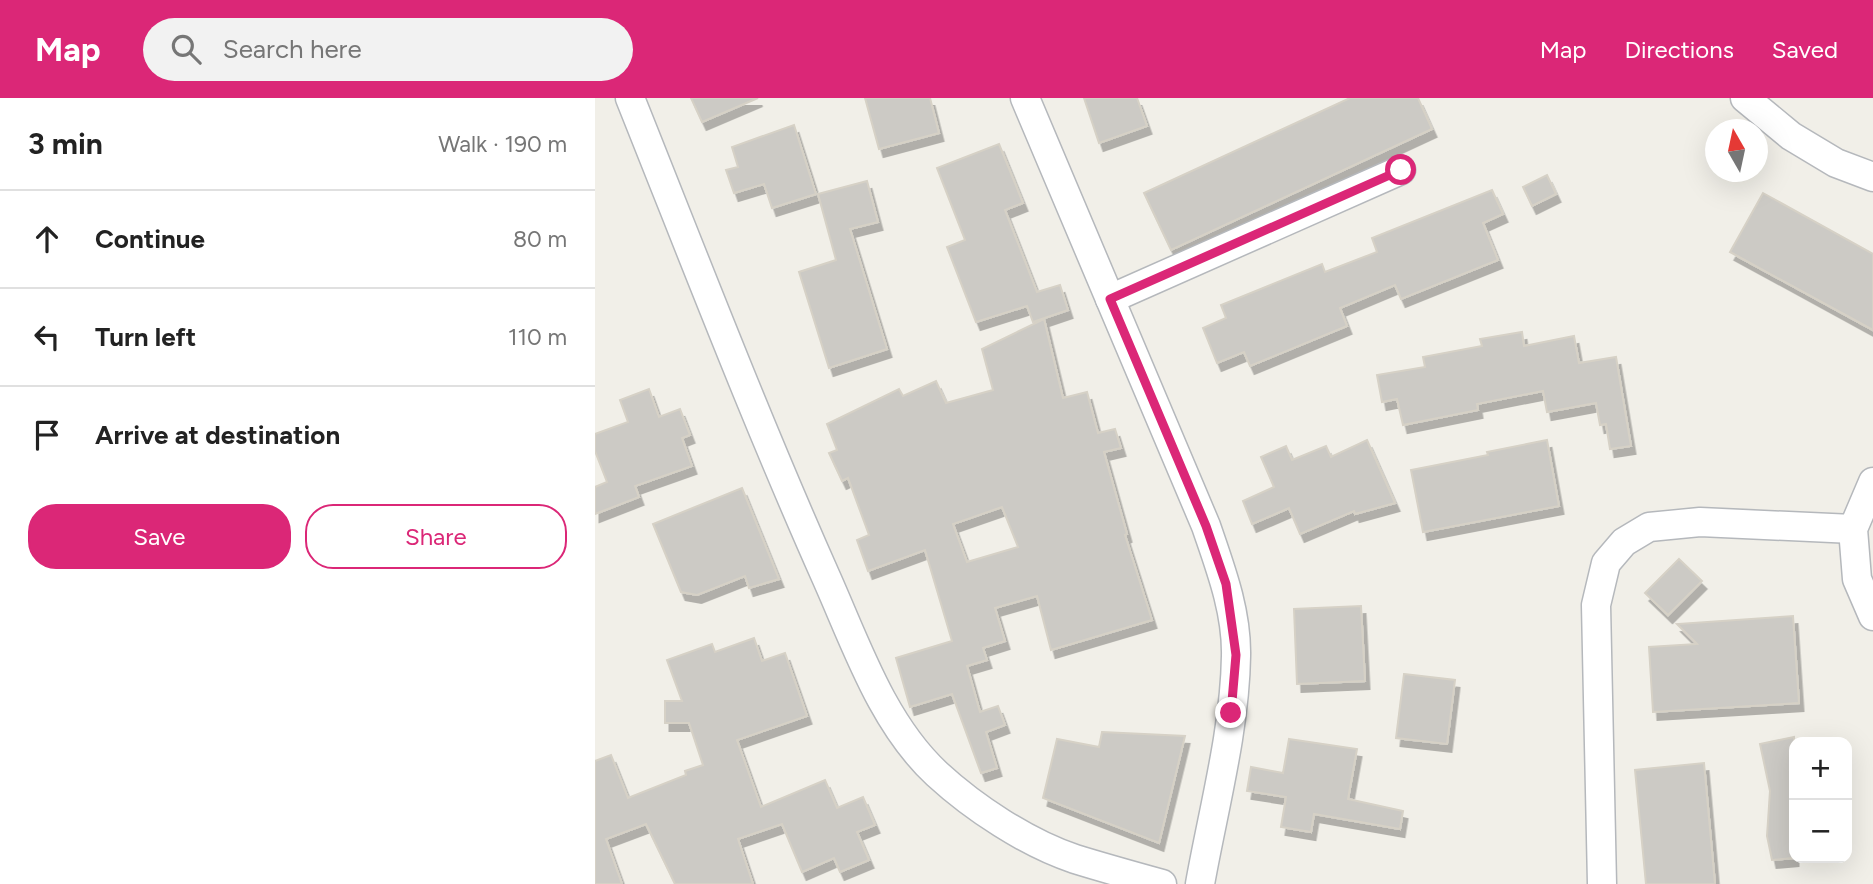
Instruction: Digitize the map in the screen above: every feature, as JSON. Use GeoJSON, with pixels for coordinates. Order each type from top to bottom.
{"type":"FeatureCollection","features":[{"type":"Feature","properties":{"kind":"street"},"geometry":{"type":"LineString","coordinates":[[630,98],[789,494],[868,671],[897,725],[935,772],[973,804],[1010,828],[1073,858],[1162,884]]}},
{"type":"Feature","properties":{"kind":"street"},"geometry":{"type":"LineString","coordinates":[[1025,98],[1206,526],[1226,584],[1236,655],[1231,713],[1200,884]]}},
{"type":"Feature","properties":{"kind":"street"},"geometry":{"type":"LineString","coordinates":[[1745,98],[1791,136],[1836,163],[1873,177]]}},
{"type":"Feature","properties":{"kind":"street"},"geometry":{"type":"LineString","coordinates":[[1110,299],[1401,170]]}},
{"type":"Feature","properties":{"kind":"street"},"geometry":{"type":"LineString","coordinates":[[1873,482],[1853,529],[1857,579],[1873,616]]}},
{"type":"Feature","properties":{"kind":"street"},"geometry":{"type":"LineString","coordinates":[[1602,884],[1596,605],[1607,564],[1624,542],[1649,527],[1700,523],[1853,529]]}},
{"type":"Feature","properties":{"kind":"building"},"geometry":{"type":"Polygon","coordinates":[[[691,98],[758,98],[702,122],[691,98]]]}},
{"type":"Feature","properties":{"kind":"building"},"geometry":{"type":"Polygon","coordinates":[[[865,98],[930,98],[939,133],[879,149],[865,98]]]}},
{"type":"Feature","properties":{"kind":"building"},"geometry":{"type":"Polygon","coordinates":[[[1084,98],[1137,98],[1147,126],[1099,143],[1084,98]]]}},
{"type":"Feature","properties":{"kind":"building"},"geometry":{"type":"Polygon","coordinates":[[[1350,98],[1418,98],[1432,129],[1171,250],[1144,193],[1350,98]]]}},
{"type":"Feature","properties":{"kind":"building"},"geometry":{"type":"Polygon","coordinates":[[[794,125],[816,194],[772,208],[764,184],[734,193],[726,170],[738,167],[732,147],[794,125]]]}},
{"type":"Feature","properties":{"kind":"building"},"geometry":{"type":"Polygon","coordinates":[[[999,144],[1023,203],[1005,210],[1037,292],[1060,285],[1068,310],[1033,322],[1027,306],[976,322],[947,247],[965,240],[937,168],[999,144]]]}},
{"type":"Feature","properties":{"kind":"building"},"geometry":{"type":"Polygon","coordinates":[[[1547,175],[1556,194],[1532,206],[1523,187],[1547,175]]]}},
{"type":"Feature","properties":{"kind":"building"},"geometry":{"type":"Polygon","coordinates":[[[867,181],[878,222],[850,229],[887,349],[829,368],[799,272],[836,260],[818,194],[867,181]]]}},
{"type":"Feature","properties":{"kind":"building"},"geometry":{"type":"Polygon","coordinates":[[[1492,190],[1503,214],[1483,223],[1498,260],[1401,299],[1395,285],[1340,308],[1347,326],[1250,366],[1244,352],[1217,363],[1203,328],[1226,318],[1221,305],[1322,264],[1325,272],[1377,252],[1372,238],[1492,190]]]}},
{"type":"Feature","properties":{"kind":"building"},"geometry":{"type":"Polygon","coordinates":[[[1763,193],[1873,254],[1873,330],[1730,252],[1763,193]]]}},
{"type":"Feature","properties":{"kind":"building"},"geometry":{"type":"Polygon","coordinates":[[[1044,319],[1063,398],[1087,392],[1098,433],[1115,429],[1121,448],[1104,452],[1127,534],[1125,535],[1152,620],[1051,650],[1037,596],[995,608],[1005,641],[983,648],[987,660],[967,666],[980,712],[998,706],[1005,725],[986,732],[997,768],[981,773],[952,694],[910,707],[896,658],[952,641],[925,550],[868,571],[857,540],[869,535],[848,478],[842,481],[829,453],[837,450],[827,424],[899,389],[903,396],[936,381],[946,403],[993,390],[982,349],[1044,319]],[[1002,507],[953,524],[967,562],[1018,547],[1002,507]]]}},
{"type":"Feature","properties":{"kind":"building"},"geometry":{"type":"Polygon","coordinates":[[[1522,332],[1524,346],[1574,336],[1579,363],[1616,357],[1631,446],[1610,449],[1606,424],[1600,425],[1596,403],[1547,412],[1543,391],[1477,404],[1478,410],[1403,425],[1397,399],[1382,402],[1377,375],[1425,367],[1423,357],[1482,346],[1480,339],[1522,332]]]}},
{"type":"Feature","properties":{"kind":"building"},"geometry":{"type":"Polygon","coordinates":[[[649,389],[659,417],[680,409],[690,435],[682,438],[692,466],[635,486],[639,497],[595,514],[595,487],[607,482],[595,451],[595,434],[628,422],[620,400],[649,389]]]}},
{"type":"Feature","properties":{"kind":"building"},"geometry":{"type":"Polygon","coordinates":[[[1367,440],[1395,503],[1355,514],[1354,511],[1300,534],[1289,508],[1252,524],[1243,501],[1274,487],[1261,457],[1286,446],[1292,460],[1326,446],[1331,457],[1367,440]]]}},
{"type":"Feature","properties":{"kind":"building"},"geometry":{"type":"Polygon","coordinates":[[[1547,440],[1559,506],[1423,532],[1411,470],[1547,440]]]}},
{"type":"Feature","properties":{"kind":"building"},"geometry":{"type":"Polygon","coordinates":[[[742,488],[779,579],[749,588],[745,576],[697,595],[681,592],[653,524],[742,488]]]}},
{"type":"Feature","properties":{"kind":"building"},"geometry":{"type":"Polygon","coordinates":[[[1679,559],[1702,581],[1668,615],[1645,593],[1679,559]]]}},
{"type":"Feature","properties":{"kind":"building"},"geometry":{"type":"Polygon","coordinates":[[[1361,606],[1365,681],[1297,684],[1294,609],[1361,606]]]}},
{"type":"Feature","properties":{"kind":"building"},"geometry":{"type":"Polygon","coordinates":[[[1793,616],[1799,703],[1653,712],[1649,647],[1697,644],[1677,624],[1793,616]]]}},
{"type":"Feature","properties":{"kind":"building"},"geometry":{"type":"Polygon","coordinates":[[[754,638],[762,661],[785,653],[807,716],[737,740],[761,807],[825,780],[837,808],[863,797],[875,825],[857,832],[869,860],[840,872],[834,858],[802,872],[782,824],[738,839],[753,884],[675,884],[646,824],[606,839],[622,884],[595,884],[595,761],[611,755],[628,798],[686,775],[685,771],[703,765],[689,723],[665,723],[665,701],[682,701],[667,660],[712,644],[715,652],[754,638]]]}},
{"type":"Feature","properties":{"kind":"building"},"geometry":{"type":"Polygon","coordinates":[[[1404,674],[1455,680],[1447,744],[1396,738],[1404,674]]]}},
{"type":"Feature","properties":{"kind":"building"},"geometry":{"type":"Polygon","coordinates":[[[1102,732],[1185,736],[1159,843],[1043,798],[1057,739],[1099,747],[1102,732]]]}},
{"type":"Feature","properties":{"kind":"building"},"geometry":{"type":"Polygon","coordinates":[[[1789,738],[1789,858],[1772,860],[1767,836],[1770,791],[1760,744],[1789,738]]]}},
{"type":"Feature","properties":{"kind":"building"},"geometry":{"type":"Polygon","coordinates":[[[1289,739],[1357,749],[1348,799],[1403,811],[1400,829],[1314,814],[1311,832],[1281,827],[1286,797],[1247,791],[1251,767],[1283,773],[1289,739]]]}},
{"type":"Feature","properties":{"kind":"building"},"geometry":{"type":"Polygon","coordinates":[[[1704,763],[1715,884],[1646,884],[1635,770],[1704,763]]]}},
{"type":"Feature","properties":{"kind":"route"},"geometry":{"type":"LineString","coordinates":[[1231,713],[1236,655],[1226,584],[1206,526],[1110,299],[1401,170]]}}]}
